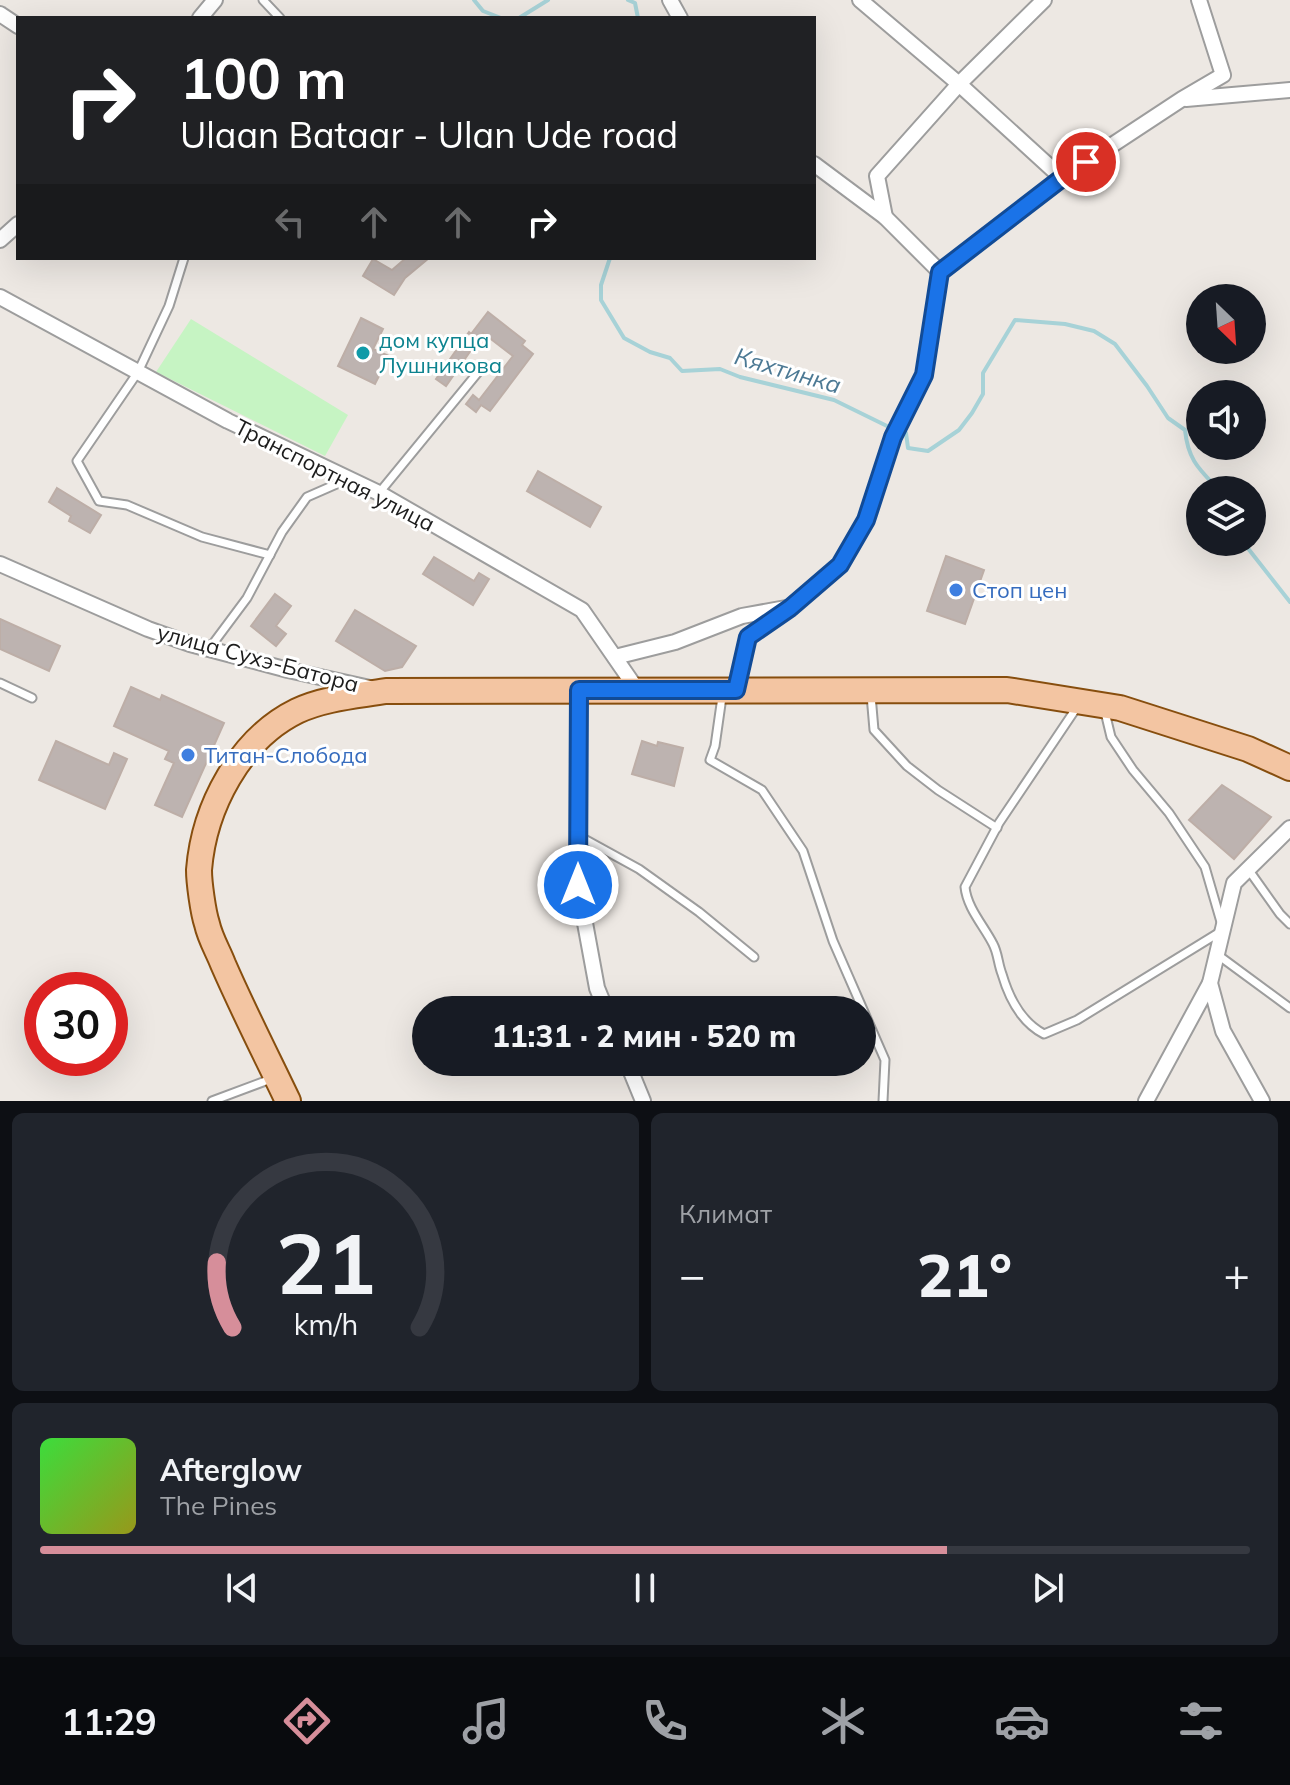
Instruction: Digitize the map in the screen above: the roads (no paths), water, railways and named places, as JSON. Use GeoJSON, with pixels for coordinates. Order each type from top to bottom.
{"type":"FeatureCollection","features":[{"type":"Feature","properties":{"kind":"main road"},"geometry":{"type":"LineString","coordinates":[[288,1101],[207,925],[199,872],[207,827],[221,792],[239,760],[268,729],[297,711],[327,700],[386,691],[1007,690],[1120,708],[1248,749],[1290,768]]}},
{"type":"Feature","properties":{"kind":"street"},"geometry":{"type":"LineString","coordinates":[[202,16],[215,0]]}},
{"type":"Feature","properties":{"kind":"street"},"geometry":{"type":"LineString","coordinates":[[860,0],[959,84],[1062,178]]}},
{"type":"Feature","properties":{"kind":"street"},"geometry":{"type":"LineString","coordinates":[[885,217],[877,176],[959,84],[1044,0]]}},
{"type":"Feature","properties":{"kind":"street"},"geometry":{"type":"LineString","coordinates":[[729,690],[748,637],[790,608],[840,565],[866,520],[893,437],[924,375],[940,272],[1062,178],[1223,75],[1199,0]]}},
{"type":"Feature","properties":{"kind":"street"},"geometry":{"type":"LineString","coordinates":[[1182,99],[1290,90]]}},
{"type":"Feature","properties":{"kind":"street"},"geometry":{"type":"LineString","coordinates":[[816,165],[885,217],[940,272]]}},
{"type":"Feature","properties":{"kind":"street"},"geometry":{"type":"LineString","coordinates":[[0,240],[16,226]]}},
{"type":"Feature","properties":{"kind":"street","name":"Транспортная улица"},"geometry":{"type":"LineString","coordinates":[[0,297],[228,421],[379,493],[582,610],[638,691]]}},
{"type":"Feature","properties":{"kind":"street","name":"улица Сухэ-Батора"},"geometry":{"type":"LineString","coordinates":[[0,564],[148,629],[288,670],[386,691]]}},
{"type":"Feature","properties":{"kind":"street"},"geometry":{"type":"LineString","coordinates":[[615,657],[675,642],[742,616],[790,608]]}},
{"type":"Feature","properties":{"kind":"street"},"geometry":{"type":"LineString","coordinates":[[579,690],[578,885],[600,996]]}},
{"type":"Feature","properties":{"kind":"street"},"geometry":{"type":"LineString","coordinates":[[1146,1101],[1210,983],[1234,883],[1290,828]]}},
{"type":"Feature","properties":{"kind":"street"},"geometry":{"type":"LineString","coordinates":[[1210,983],[1223,1031],[1262,1101]]}},
{"type":"Feature","properties":{"kind":"street"},"geometry":{"type":"LineString","coordinates":[[633,1076],[643,1101]]}},
{"type":"Feature","properties":{"kind":"lane"},"geometry":{"type":"LineString","coordinates":[[263,0],[278,16]]}},
{"type":"Feature","properties":{"kind":"lane"},"geometry":{"type":"LineString","coordinates":[[183,260],[169,306],[138,372],[77,461],[99,501],[127,505],[202,537],[270,555]]}},
{"type":"Feature","properties":{"kind":"lane"},"geometry":{"type":"LineString","coordinates":[[379,493],[484,365]]}},
{"type":"Feature","properties":{"kind":"lane"},"geometry":{"type":"LineString","coordinates":[[209,649],[247,598],[282,532],[307,497],[348,479]]}},
{"type":"Feature","properties":{"kind":"lane"},"geometry":{"type":"LineString","coordinates":[[0,683],[32,698]]}},
{"type":"Feature","properties":{"kind":"lane"},"geometry":{"type":"LineString","coordinates":[[729,690],[710,760],[762,790],[803,851],[833,941],[885,1060],[883,1101]]}},
{"type":"Feature","properties":{"kind":"lane"},"geometry":{"type":"LineString","coordinates":[[870,690],[874,730],[907,766],[997,828]]}},
{"type":"Feature","properties":{"kind":"lane"},"geometry":{"type":"LineString","coordinates":[[1092,704],[1133,770],[1169,813],[1205,867],[1223,930],[1077,1020],[1044,1034],[1032,1027],[1012,1001],[995,947],[966,897],[965,887],[997,828],[1092,704]]}},
{"type":"Feature","properties":{"kind":"lane"},"geometry":{"type":"LineString","coordinates":[[579,836],[639,869],[754,957]]}},
{"type":"Feature","properties":{"kind":"lane"},"geometry":{"type":"LineString","coordinates":[[1248,869],[1290,924]]}},
{"type":"Feature","properties":{"kind":"lane"},"geometry":{"type":"LineString","coordinates":[[1217,955],[1290,1008]]}},
{"type":"Feature","properties":{"kind":"lane"},"geometry":{"type":"LineString","coordinates":[[212,1101],[277,1077]]}},
{"type":"Feature","properties":{"kind":"waterway","name":"Кяхтинка"},"geometry":{"type":"LineString","coordinates":[[474,0],[483,11],[496,16]]}},
{"type":"Feature","properties":{"kind":"waterway","name":"Кяхтинка"},"geometry":{"type":"LineString","coordinates":[[522,16],[548,0]]}},
{"type":"Feature","properties":{"kind":"waterway","name":"Кяхтинка"},"geometry":{"type":"LineString","coordinates":[[628,0],[635,3],[638,16]]}},
{"type":"Feature","properties":{"kind":"waterway","name":"Кяхтинка"},"geometry":{"type":"LineString","coordinates":[[609,260],[601,285],[601,300],[624,338],[650,352],[670,358],[682,371],[720,369],[740,377],[834,400],[889,427]]}},
{"type":"Feature","properties":{"kind":"waterway","name":"Кяхтинка"},"geometry":{"type":"LineString","coordinates":[[899,431],[906,433],[908,448],[928,451],[959,430],[972,413],[983,394],[983,373],[1015,320],[1065,324],[1094,331],[1115,344],[1168,418],[1185,430],[1192,457],[1206,476]]}},
{"type":"Feature","properties":{"kind":"waterway","name":"Кяхтинка"},"geometry":{"type":"LineString","coordinates":[[1254,556],[1290,602]]}},
{"type":"Feature","properties":{"kind":"place","name":"дом купца Лушникова"},"geometry":{"type":"Point","coordinates":[363,353]}},
{"type":"Feature","properties":{"kind":"place","name":"Стоп цен"},"geometry":{"type":"Point","coordinates":[956,590]}},
{"type":"Feature","properties":{"kind":"place","name":"Титан-Слобода"},"geometry":{"type":"Point","coordinates":[188,755]}}]}
